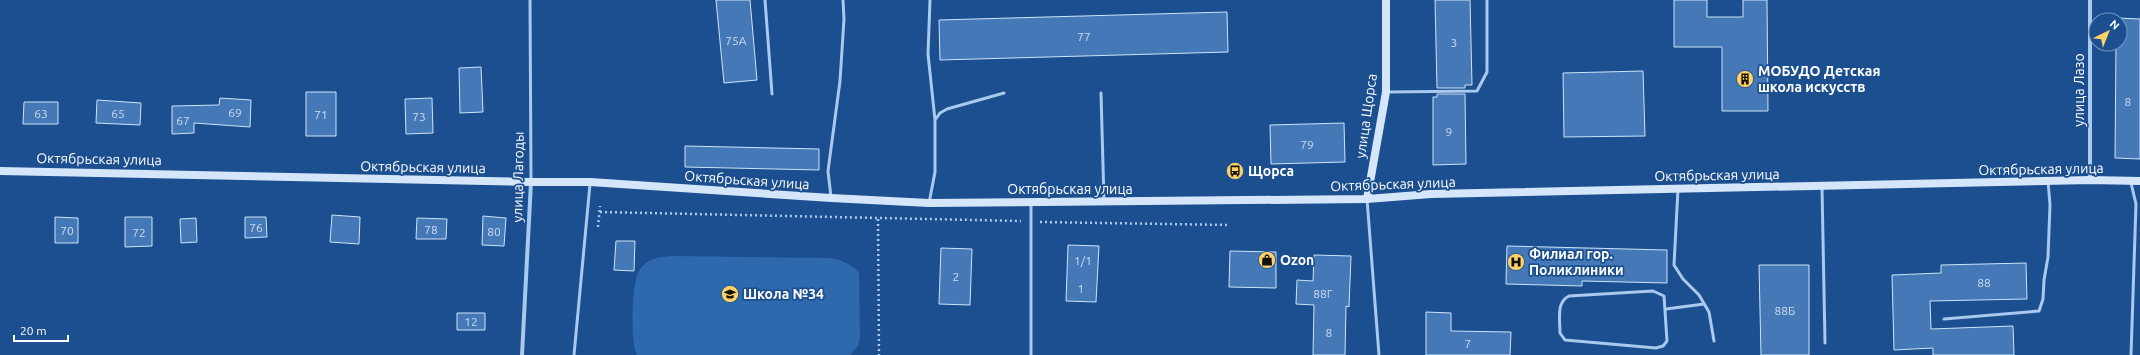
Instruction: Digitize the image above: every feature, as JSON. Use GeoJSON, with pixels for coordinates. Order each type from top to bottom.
{"type":"FeatureCollection","features":[{"type":"Feature","properties":{"kind":"main road","name":"улица Щорса"},"geometry":{"type":"LineString","coordinates":[[1367,199],[1386,92],[1386,0]]}},
{"type":"Feature","properties":{"kind":"main road","name":"Октябрьская улица"},"geometry":{"type":"LineString","coordinates":[[0,171],[590,182],[929,203],[1367,199],[1431,194],[2090,180],[2140,181]]}},
{"type":"Feature","properties":{"kind":"street","name":"улица Лазо"},"geometry":{"type":"LineString","coordinates":[[2090,0],[2090,180]]}},
{"type":"Feature","properties":{"kind":"street","name":"улица Лагоды"},"geometry":{"type":"LineString","coordinates":[[522,355],[531,182]]}},
{"type":"Feature","properties":{"kind":"lane","name":"улица Лагоды"},"geometry":{"type":"LineString","coordinates":[[530,0],[531,182]]}},
{"type":"Feature","properties":{"kind":"lane"},"geometry":{"type":"LineString","coordinates":[[765,0],[772,94]]}},
{"type":"Feature","properties":{"kind":"lane"},"geometry":{"type":"LineString","coordinates":[[831,198],[828,171],[840,82],[844,19],[843,0]]}},
{"type":"Feature","properties":{"kind":"lane"},"geometry":{"type":"LineString","coordinates":[[929,203],[935,172],[936,120],[928,54],[930,0]]}},
{"type":"Feature","properties":{"kind":"lane"},"geometry":{"type":"LineString","coordinates":[[1386,92],[1477,91],[1487,72],[1487,0]]}},
{"type":"Feature","properties":{"kind":"lane"},"geometry":{"type":"LineString","coordinates":[[936,120],[940,113],[947,109],[1004,93]]}},
{"type":"Feature","properties":{"kind":"lane"},"geometry":{"type":"LineString","coordinates":[[1101,93],[1104,202]]}},
{"type":"Feature","properties":{"kind":"lane"},"geometry":{"type":"LineString","coordinates":[[1944,319],[2039,311],[2043,299],[2044,280],[2048,257],[2050,205],[2048,181]]}},
{"type":"Feature","properties":{"kind":"lane"},"geometry":{"type":"LineString","coordinates":[[2131,181],[2136,204],[2132,355]]}},
{"type":"Feature","properties":{"kind":"lane"},"geometry":{"type":"LineString","coordinates":[[574,355],[590,182]]}},
{"type":"Feature","properties":{"kind":"lane"},"geometry":{"type":"LineString","coordinates":[[1822,186],[1825,343]]}},
{"type":"Feature","properties":{"kind":"lane"},"geometry":{"type":"LineString","coordinates":[[1678,189],[1674,265],[1683,279],[1699,295],[1709,312],[1714,341]]}},
{"type":"Feature","properties":{"kind":"lane","name":"улица Щорса"},"geometry":{"type":"LineString","coordinates":[[1367,199],[1379,355]]}},
{"type":"Feature","properties":{"kind":"lane"},"geometry":{"type":"LineString","coordinates":[[1031,202],[1031,355]]}},
{"type":"Feature","properties":{"kind":"lane"},"geometry":{"type":"LineString","coordinates":[[1653,291],[1664,296],[1666,309],[1667,341],[1663,346],[1656,348],[1565,340],[1560,333],[1560,304],[1564,298],[1569,296],[1653,291]]}},
{"type":"Feature","properties":{"kind":"lane"},"geometry":{"type":"LineString","coordinates":[[1666,309],[1704,304]]}},
{"type":"Feature","properties":{"kind":"path"},"geometry":{"type":"LineString","coordinates":[[600,212],[878,219],[1230,225]]}},
{"type":"Feature","properties":{"kind":"path"},"geometry":{"type":"LineString","coordinates":[[878,219],[879,355]]}},
{"type":"Feature","properties":{"kind":"shaded area"},"geometry":{"type":"Polygon","coordinates":[[[672,256],[831,258],[846,263],[859,273],[860,338],[858,346],[850,355],[637,355],[633,339],[633,301],[638,273],[640,269],[649,261],[672,256]]]}},
{"type":"Feature","properties":{"kind":"building"},"geometry":{"type":"Polygon","coordinates":[[[716,0],[750,0],[757,80],[724,83],[716,0]]]}},
{"type":"Feature","properties":{"kind":"building"},"geometry":{"type":"Polygon","coordinates":[[[1435,0],[1470,0],[1472,85],[1465,85],[1465,88],[1437,88],[1435,0]]]}},
{"type":"Feature","properties":{"kind":"building","name":"МОБУДО Детская школа искусcтв"},"geometry":{"type":"Polygon","coordinates":[[[1674,0],[1707,0],[1707,17],[1743,17],[1743,0],[1767,0],[1768,111],[1722,111],[1722,47],[1674,47],[1674,0]]]}},
{"type":"Feature","properties":{"kind":"building"},"geometry":{"type":"Polygon","coordinates":[[[1227,12],[1228,52],[940,60],[939,20],[1227,12]]]}},
{"type":"Feature","properties":{"kind":"building"},"geometry":{"type":"Polygon","coordinates":[[[2128,18],[2140,19],[2140,159],[2115,158],[2116,52],[2128,52],[2128,18]]]}},
{"type":"Feature","properties":{"kind":"building"},"geometry":{"type":"Polygon","coordinates":[[[481,67],[483,112],[460,113],[459,68],[481,67]]]}},
{"type":"Feature","properties":{"kind":"building"},"geometry":{"type":"Polygon","coordinates":[[[1643,71],[1645,136],[1564,137],[1563,73],[1643,71]]]}},
{"type":"Feature","properties":{"kind":"building"},"geometry":{"type":"Polygon","coordinates":[[[306,92],[336,92],[336,136],[306,136],[306,92]]]}},
{"type":"Feature","properties":{"kind":"building"},"geometry":{"type":"Polygon","coordinates":[[[1437,94],[1465,94],[1466,164],[1433,165],[1433,97],[1437,97],[1437,94]]]}},
{"type":"Feature","properties":{"kind":"building"},"geometry":{"type":"Polygon","coordinates":[[[220,98],[251,100],[250,127],[194,123],[194,133],[172,134],[172,106],[219,105],[220,98]]]}},
{"type":"Feature","properties":{"kind":"building"},"geometry":{"type":"Polygon","coordinates":[[[432,98],[433,133],[406,134],[405,99],[432,98]]]}},
{"type":"Feature","properties":{"kind":"building"},"geometry":{"type":"Polygon","coordinates":[[[97,100],[141,103],[140,125],[96,123],[97,100]]]}},
{"type":"Feature","properties":{"kind":"building"},"geometry":{"type":"Polygon","coordinates":[[[24,102],[58,102],[58,124],[23,124],[24,102]]]}},
{"type":"Feature","properties":{"kind":"building"},"geometry":{"type":"Polygon","coordinates":[[[1344,123],[1345,162],[1271,164],[1270,125],[1344,123]]]}},
{"type":"Feature","properties":{"kind":"building"},"geometry":{"type":"Polygon","coordinates":[[[685,146],[819,149],[819,170],[685,167],[685,146]]]}},
{"type":"Feature","properties":{"kind":"building"},"geometry":{"type":"Polygon","coordinates":[[[332,215],[360,217],[359,244],[330,242],[332,215]]]}},
{"type":"Feature","properties":{"kind":"building"},"geometry":{"type":"Polygon","coordinates":[[[483,216],[506,218],[504,246],[482,245],[483,216]]]}},
{"type":"Feature","properties":{"kind":"building"},"geometry":{"type":"Polygon","coordinates":[[[55,217],[78,218],[78,243],[55,243],[55,217]]]}},
{"type":"Feature","properties":{"kind":"building"},"geometry":{"type":"Polygon","coordinates":[[[125,217],[152,217],[152,246],[125,247],[125,217]]]}},
{"type":"Feature","properties":{"kind":"building"},"geometry":{"type":"Polygon","coordinates":[[[245,217],[266,217],[267,237],[245,238],[245,217]]]}},
{"type":"Feature","properties":{"kind":"building"},"geometry":{"type":"Polygon","coordinates":[[[196,218],[197,242],[181,243],[180,219],[196,218]]]}},
{"type":"Feature","properties":{"kind":"building"},"geometry":{"type":"Polygon","coordinates":[[[417,218],[447,219],[446,239],[416,239],[417,218]]]}},
{"type":"Feature","properties":{"kind":"building"},"geometry":{"type":"Polygon","coordinates":[[[616,241],[635,241],[634,271],[614,270],[616,241]]]}},
{"type":"Feature","properties":{"kind":"building"},"geometry":{"type":"Polygon","coordinates":[[[1068,245],[1099,246],[1096,302],[1066,301],[1068,245]]]}},
{"type":"Feature","properties":{"kind":"building"},"geometry":{"type":"Polygon","coordinates":[[[1507,246],[1667,250],[1667,283],[1582,281],[1582,286],[1506,284],[1507,246]]]}},
{"type":"Feature","properties":{"kind":"building"},"geometry":{"type":"Polygon","coordinates":[[[941,248],[972,249],[970,305],[939,304],[941,248]]]}},
{"type":"Feature","properties":{"kind":"building"},"geometry":{"type":"Polygon","coordinates":[[[1230,251],[1276,252],[1276,288],[1229,287],[1230,251]]]}},
{"type":"Feature","properties":{"kind":"building"},"geometry":{"type":"Polygon","coordinates":[[[1314,255],[1351,256],[1349,307],[1346,306],[1345,355],[1313,355],[1314,305],[1296,304],[1297,280],[1313,281],[1314,255]]]}},
{"type":"Feature","properties":{"kind":"building"},"geometry":{"type":"Polygon","coordinates":[[[2026,263],[2027,299],[1930,301],[1931,329],[2013,326],[2014,355],[1933,355],[1933,348],[1894,350],[1892,275],[1941,273],[1941,265],[2026,263]]]}},
{"type":"Feature","properties":{"kind":"building"},"geometry":{"type":"Polygon","coordinates":[[[1759,265],[1809,265],[1809,355],[1761,355],[1759,265]]]}},
{"type":"Feature","properties":{"kind":"building"},"geometry":{"type":"Polygon","coordinates":[[[1426,312],[1451,313],[1451,331],[1511,332],[1510,355],[1426,355],[1426,312]]]}},
{"type":"Feature","properties":{"kind":"building"},"geometry":{"type":"Polygon","coordinates":[[[457,313],[485,313],[485,330],[457,330],[457,313]]]}},
{"type":"Feature","properties":{"kind":"place","name":"МОБУДО Детская школа искусcтв"},"geometry":{"type":"Point","coordinates":[1745,79]}},
{"type":"Feature","properties":{"kind":"place","name":"Щорса"},"geometry":{"type":"Point","coordinates":[1235,171]}},
{"type":"Feature","properties":{"kind":"place","name":"Ozon"},"geometry":{"type":"Point","coordinates":[1267,260]}},
{"type":"Feature","properties":{"kind":"place","name":"Филиал гор. Поликлиники"},"geometry":{"type":"Point","coordinates":[1516,262]}},
{"type":"Feature","properties":{"kind":"place","name":"Школа №34"},"geometry":{"type":"Point","coordinates":[730,294]}}]}
